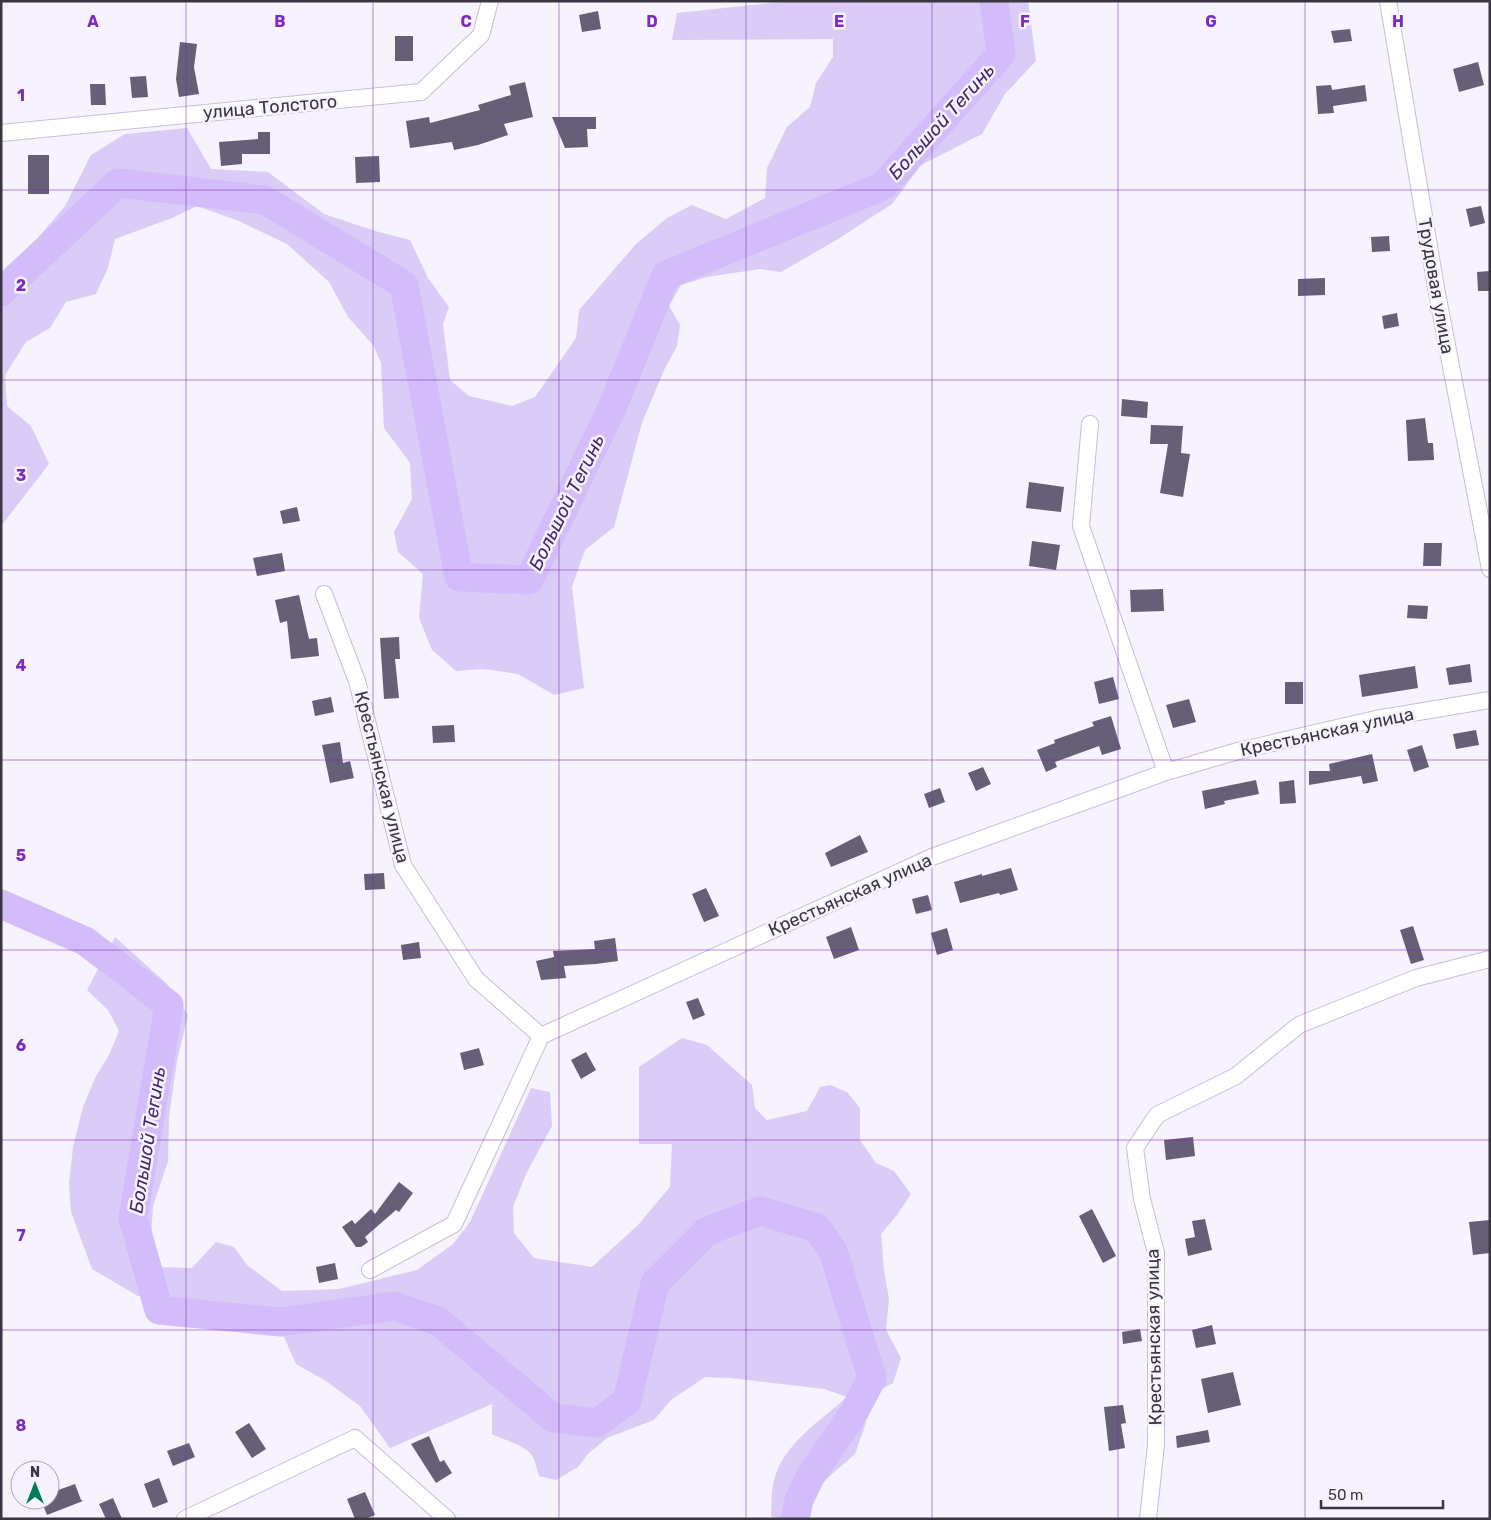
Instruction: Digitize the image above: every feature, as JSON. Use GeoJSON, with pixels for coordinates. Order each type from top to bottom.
{"type":"FeatureCollection","features":[{"type":"Feature","properties":{"kind":"street","name":"улица Толстого"},"geometry":{"type":"LineString","coordinates":[[1,133],[421,92],[481,35],[490,1]]}},
{"type":"Feature","properties":{"kind":"street","name":"Трудовая улица"},"geometry":{"type":"LineString","coordinates":[[1388,1],[1436,288],[1490,570]]}},
{"type":"Feature","properties":{"kind":"street"},"geometry":{"type":"LineString","coordinates":[[1090,424],[1080,526],[1166,772]]}},
{"type":"Feature","properties":{"kind":"street","name":"Крестьянская улица"},"geometry":{"type":"LineString","coordinates":[[324,594],[357,681],[403,865],[476,979],[541,1036],[932,857],[1166,772],[1238,751],[1376,718],[1490,700]]}},
{"type":"Feature","properties":{"kind":"street","name":"Крестьянская улица"},"geometry":{"type":"LineString","coordinates":[[1148,1519],[1156,1445],[1156,1253],[1142,1199],[1135,1148],[1157,1115],[1236,1076],[1299,1025],[1416,978],[1490,958]]}},
{"type":"Feature","properties":{"kind":"street"},"geometry":{"type":"LineString","coordinates":[[370,1270],[454,1224],[541,1036]]}},
{"type":"Feature","properties":{"kind":"street"},"geometry":{"type":"LineString","coordinates":[[185,1519],[355,1438],[447,1519]]}},
{"type":"Feature","properties":{"kind":"shaded area"},"geometry":{"type":"Polygon","coordinates":[[[791,1],[1028,1],[1036,61],[1005,94],[982,134],[921,165],[892,204],[838,239],[781,272],[760,269],[707,277],[681,285],[669,306],[680,325],[677,346],[664,370],[642,423],[614,527],[585,550],[572,587],[584,688],[554,695],[518,674],[483,669],[456,671],[432,650],[419,618],[423,574],[398,552],[394,532],[412,499],[410,463],[384,428],[381,363],[373,345],[348,317],[329,282],[287,244],[239,221],[197,206],[172,218],[115,239],[108,268],[96,294],[66,302],[50,328],[26,342],[5,375],[7,406],[31,426],[49,464],[1,526],[1,277],[65,206],[91,155],[125,134],[187,128],[211,169],[268,172],[324,214],[375,231],[410,240],[428,278],[449,307],[443,324],[450,380],[469,396],[512,406],[535,397],[576,338],[579,310],[636,244],[667,218],[692,205],[726,219],[765,198],[767,168],[787,127],[810,107],[816,83],[833,57],[833,39],[672,40],[677,13],[791,1]]]}},
{"type":"Feature","properties":{"kind":"shaded area"},"geometry":{"type":"Polygon","coordinates":[[[115,937],[167,984],[188,1015],[177,1061],[169,1116],[168,1161],[153,1206],[151,1239],[162,1267],[192,1268],[216,1242],[234,1247],[247,1265],[282,1291],[339,1289],[417,1270],[453,1244],[470,1222],[531,1088],[550,1092],[552,1126],[526,1174],[513,1207],[514,1233],[534,1258],[592,1267],[638,1225],[670,1187],[672,1144],[639,1144],[639,1067],[682,1038],[707,1045],[752,1085],[755,1108],[767,1120],[807,1111],[820,1087],[830,1085],[847,1092],[860,1108],[860,1140],[876,1163],[894,1171],[911,1194],[881,1234],[889,1299],[886,1330],[901,1358],[893,1383],[860,1401],[866,1423],[855,1454],[816,1488],[810,1517],[812,1519],[773,1519],[771,1515],[772,1493],[779,1467],[794,1444],[847,1397],[824,1389],[730,1378],[705,1377],[671,1400],[654,1420],[607,1438],[588,1454],[578,1467],[556,1480],[539,1476],[534,1459],[528,1451],[519,1445],[492,1434],[492,1404],[390,1448],[360,1406],[326,1381],[296,1364],[284,1337],[218,1301],[138,1296],[92,1269],[71,1212],[69,1184],[73,1147],[83,1107],[96,1076],[109,1055],[119,1031],[108,1010],[87,990],[115,937]]]}},
{"type":"Feature","properties":{"kind":"building"},"geometry":{"type":"Polygon","coordinates":[[[598,11],[601,29],[582,32],[579,15],[598,11]]]}},
{"type":"Feature","properties":{"kind":"building"},"geometry":{"type":"Polygon","coordinates":[[[1350,29],[1352,41],[1334,43],[1331,31],[1350,29]]]}},
{"type":"Feature","properties":{"kind":"building"},"geometry":{"type":"Polygon","coordinates":[[[395,36],[413,36],[413,61],[395,61],[395,36]]]}},
{"type":"Feature","properties":{"kind":"building"},"geometry":{"type":"Polygon","coordinates":[[[180,42],[197,44],[194,67],[199,94],[179,97],[176,79],[180,42]]]}},
{"type":"Feature","properties":{"kind":"building"},"geometry":{"type":"Polygon","coordinates":[[[1478,62],[1484,85],[1459,92],[1453,69],[1478,62]]]}},
{"type":"Feature","properties":{"kind":"building"},"geometry":{"type":"Polygon","coordinates":[[[146,76],[148,97],[132,98],[130,77],[146,76]]]}},
{"type":"Feature","properties":{"kind":"building"},"geometry":{"type":"Polygon","coordinates":[[[525,82],[533,117],[504,124],[508,135],[478,145],[454,150],[452,142],[410,148],[406,121],[429,117],[430,123],[480,110],[478,105],[511,95],[509,86],[525,82]]]}},
{"type":"Feature","properties":{"kind":"building"},"geometry":{"type":"Polygon","coordinates":[[[90,84],[105,84],[106,105],[91,105],[90,84]]]}},
{"type":"Feature","properties":{"kind":"building"},"geometry":{"type":"Polygon","coordinates":[[[1331,85],[1332,90],[1365,85],[1367,101],[1333,106],[1334,113],[1318,114],[1316,86],[1331,85]]]}},
{"type":"Feature","properties":{"kind":"building"},"geometry":{"type":"Polygon","coordinates":[[[552,117],[596,117],[596,129],[587,129],[588,147],[565,148],[552,117]]]}},
{"type":"Feature","properties":{"kind":"building"},"geometry":{"type":"Polygon","coordinates":[[[258,132],[270,132],[270,154],[242,154],[242,164],[221,166],[219,142],[258,139],[258,132]]]}},
{"type":"Feature","properties":{"kind":"building"},"geometry":{"type":"Polygon","coordinates":[[[28,155],[49,155],[49,194],[28,194],[28,155]]]}},
{"type":"Feature","properties":{"kind":"building"},"geometry":{"type":"Polygon","coordinates":[[[379,156],[380,182],[356,183],[355,157],[379,156]]]}},
{"type":"Feature","properties":{"kind":"building"},"geometry":{"type":"Polygon","coordinates":[[[1481,206],[1485,223],[1470,227],[1466,209],[1481,206]]]}},
{"type":"Feature","properties":{"kind":"building"},"geometry":{"type":"Polygon","coordinates":[[[1389,236],[1390,251],[1372,252],[1371,237],[1389,236]]]}},
{"type":"Feature","properties":{"kind":"building"},"geometry":{"type":"Polygon","coordinates":[[[1490,271],[1490,291],[1478,291],[1477,272],[1490,271]]]}},
{"type":"Feature","properties":{"kind":"building"},"geometry":{"type":"Polygon","coordinates":[[[1325,278],[1325,295],[1298,296],[1298,279],[1325,278]]]}},
{"type":"Feature","properties":{"kind":"building"},"geometry":{"type":"Polygon","coordinates":[[[1397,313],[1399,326],[1384,329],[1382,316],[1397,313]]]}},
{"type":"Feature","properties":{"kind":"building"},"geometry":{"type":"Polygon","coordinates":[[[1122,399],[1148,402],[1147,418],[1121,416],[1122,399]]]}},
{"type":"Feature","properties":{"kind":"building"},"geometry":{"type":"Polygon","coordinates":[[[1425,418],[1428,443],[1433,443],[1434,460],[1408,461],[1406,420],[1425,418]]]}},
{"type":"Feature","properties":{"kind":"building"},"geometry":{"type":"Polygon","coordinates":[[[1151,425],[1183,426],[1181,453],[1190,454],[1183,497],[1160,493],[1168,444],[1150,444],[1151,425]]]}},
{"type":"Feature","properties":{"kind":"building"},"geometry":{"type":"Polygon","coordinates":[[[1029,482],[1064,487],[1061,512],[1026,508],[1029,482]]]}},
{"type":"Feature","properties":{"kind":"building"},"geometry":{"type":"Polygon","coordinates":[[[297,507],[300,521],[283,524],[280,511],[297,507]]]}},
{"type":"Feature","properties":{"kind":"building"},"geometry":{"type":"Polygon","coordinates":[[[1032,541],[1060,545],[1056,570],[1029,566],[1032,541]]]}},
{"type":"Feature","properties":{"kind":"building"},"geometry":{"type":"Polygon","coordinates":[[[1424,543],[1442,543],[1441,566],[1423,566],[1424,543]]]}},
{"type":"Feature","properties":{"kind":"building"},"geometry":{"type":"Polygon","coordinates":[[[282,553],[285,571],[257,576],[253,558],[282,553]]]}},
{"type":"Feature","properties":{"kind":"building"},"geometry":{"type":"Polygon","coordinates":[[[1163,589],[1164,611],[1131,612],[1130,590],[1163,589]]]}},
{"type":"Feature","properties":{"kind":"building"},"geometry":{"type":"Polygon","coordinates":[[[299,595],[309,639],[317,638],[319,656],[291,659],[287,621],[280,623],[275,600],[299,595]]]}},
{"type":"Feature","properties":{"kind":"building"},"geometry":{"type":"Polygon","coordinates":[[[1408,605],[1428,606],[1427,619],[1407,618],[1408,605]]]}},
{"type":"Feature","properties":{"kind":"building"},"geometry":{"type":"Polygon","coordinates":[[[399,637],[400,659],[395,659],[399,698],[384,699],[380,638],[399,637]]]}},
{"type":"Feature","properties":{"kind":"building"},"geometry":{"type":"Polygon","coordinates":[[[1470,664],[1472,682],[1449,685],[1446,668],[1470,664]]]}},
{"type":"Feature","properties":{"kind":"building"},"geometry":{"type":"Polygon","coordinates":[[[1415,666],[1418,688],[1362,697],[1359,675],[1415,666]]]}},
{"type":"Feature","properties":{"kind":"building"},"geometry":{"type":"Polygon","coordinates":[[[1113,677],[1119,699],[1099,704],[1094,682],[1113,677]]]}},
{"type":"Feature","properties":{"kind":"building"},"geometry":{"type":"Polygon","coordinates":[[[1285,682],[1303,682],[1303,704],[1285,704],[1285,682]]]}},
{"type":"Feature","properties":{"kind":"building"},"geometry":{"type":"Polygon","coordinates":[[[331,697],[334,712],[315,716],[312,701],[331,697]]]}},
{"type":"Feature","properties":{"kind":"building"},"geometry":{"type":"Polygon","coordinates":[[[1189,699],[1196,722],[1173,728],[1166,705],[1189,699]]]}},
{"type":"Feature","properties":{"kind":"building"},"geometry":{"type":"Polygon","coordinates":[[[1111,716],[1121,749],[1102,755],[1099,746],[1055,762],[1057,767],[1046,772],[1037,750],[1055,743],[1054,740],[1094,726],[1092,722],[1111,716]]]}},
{"type":"Feature","properties":{"kind":"building"},"geometry":{"type":"Polygon","coordinates":[[[454,725],[455,742],[433,743],[432,726],[454,725]]]}},
{"type":"Feature","properties":{"kind":"building"},"geometry":{"type":"Polygon","coordinates":[[[1476,730],[1479,745],[1456,749],[1453,734],[1476,730]]]}},
{"type":"Feature","properties":{"kind":"building"},"geometry":{"type":"Polygon","coordinates":[[[340,742],[343,763],[350,761],[354,778],[330,783],[322,745],[340,742]]]}},
{"type":"Feature","properties":{"kind":"building"},"geometry":{"type":"Polygon","coordinates":[[[1422,745],[1429,767],[1414,772],[1407,750],[1422,745]]]}},
{"type":"Feature","properties":{"kind":"building"},"geometry":{"type":"Polygon","coordinates":[[[1372,754],[1378,781],[1363,784],[1361,776],[1309,785],[1309,771],[1330,771],[1329,764],[1372,754]]]}},
{"type":"Feature","properties":{"kind":"building"},"geometry":{"type":"Polygon","coordinates":[[[983,767],[991,784],[976,791],[968,773],[983,767]]]}},
{"type":"Feature","properties":{"kind":"building"},"geometry":{"type":"Polygon","coordinates":[[[1256,780],[1259,794],[1224,801],[1225,804],[1205,809],[1202,791],[1256,780]]]}},
{"type":"Feature","properties":{"kind":"building"},"geometry":{"type":"Polygon","coordinates":[[[1294,780],[1296,803],[1280,804],[1279,782],[1294,780]]]}},
{"type":"Feature","properties":{"kind":"building"},"geometry":{"type":"Polygon","coordinates":[[[940,788],[945,802],[929,808],[924,794],[940,788]]]}},
{"type":"Feature","properties":{"kind":"building"},"geometry":{"type":"Polygon","coordinates":[[[860,835],[868,852],[831,867],[825,853],[860,835]]]}},
{"type":"Feature","properties":{"kind":"building"},"geometry":{"type":"Polygon","coordinates":[[[1011,868],[1018,890],[960,903],[954,882],[1011,868]]]}},
{"type":"Feature","properties":{"kind":"building"},"geometry":{"type":"Polygon","coordinates":[[[384,873],[385,889],[365,890],[364,874],[384,873]]]}},
{"type":"Feature","properties":{"kind":"building"},"geometry":{"type":"Polygon","coordinates":[[[706,888],[719,916],[704,922],[692,894],[706,888]]]}},
{"type":"Feature","properties":{"kind":"building"},"geometry":{"type":"Polygon","coordinates":[[[928,895],[932,910],[916,914],[912,899],[928,895]]]}},
{"type":"Feature","properties":{"kind":"building"},"geometry":{"type":"Polygon","coordinates":[[[1413,926],[1424,960],[1411,964],[1400,930],[1413,926]]]}},
{"type":"Feature","properties":{"kind":"building"},"geometry":{"type":"Polygon","coordinates":[[[851,927],[859,950],[834,959],[826,937],[851,927]]]}},
{"type":"Feature","properties":{"kind":"building"},"geometry":{"type":"Polygon","coordinates":[[[947,928],[953,950],[937,955],[931,933],[947,928]]]}},
{"type":"Feature","properties":{"kind":"building"},"geometry":{"type":"Polygon","coordinates":[[[615,938],[618,961],[564,966],[566,978],[541,980],[536,961],[554,957],[553,951],[595,949],[594,941],[615,938]]]}},
{"type":"Feature","properties":{"kind":"building"},"geometry":{"type":"Polygon","coordinates":[[[419,942],[421,958],[403,960],[401,945],[419,942]]]}},
{"type":"Feature","properties":{"kind":"building"},"geometry":{"type":"Polygon","coordinates":[[[698,998],[705,1015],[693,1020],[686,1002],[698,998]]]}},
{"type":"Feature","properties":{"kind":"building"},"geometry":{"type":"Polygon","coordinates":[[[479,1048],[484,1065],[464,1070],[460,1053],[479,1048]]]}},
{"type":"Feature","properties":{"kind":"building"},"geometry":{"type":"Polygon","coordinates":[[[586,1052],[596,1070],[581,1079],[571,1060],[586,1052]]]}},
{"type":"Feature","properties":{"kind":"building"},"geometry":{"type":"Polygon","coordinates":[[[1193,1137],[1195,1156],[1166,1160],[1164,1140],[1193,1137]]]}},
{"type":"Feature","properties":{"kind":"building"},"geometry":{"type":"Polygon","coordinates":[[[399,1182],[413,1193],[399,1212],[396,1210],[365,1237],[368,1242],[361,1247],[356,1247],[342,1227],[352,1220],[355,1224],[371,1209],[375,1214],[399,1182]]]}},
{"type":"Feature","properties":{"kind":"building"},"geometry":{"type":"Polygon","coordinates":[[[1092,1209],[1116,1256],[1103,1263],[1079,1216],[1092,1209]]]}},
{"type":"Feature","properties":{"kind":"building"},"geometry":{"type":"Polygon","coordinates":[[[1205,1219],[1212,1250],[1188,1256],[1185,1239],[1195,1237],[1192,1221],[1205,1219]]]}},
{"type":"Feature","properties":{"kind":"building"},"geometry":{"type":"Polygon","coordinates":[[[1490,1220],[1490,1253],[1473,1255],[1469,1222],[1490,1220]]]}},
{"type":"Feature","properties":{"kind":"building"},"geometry":{"type":"Polygon","coordinates":[[[335,1263],[338,1279],[319,1283],[316,1267],[335,1263]]]}},
{"type":"Feature","properties":{"kind":"building"},"geometry":{"type":"Polygon","coordinates":[[[1212,1325],[1216,1344],[1196,1348],[1192,1330],[1212,1325]]]}},
{"type":"Feature","properties":{"kind":"building"},"geometry":{"type":"Polygon","coordinates":[[[1140,1329],[1142,1341],[1123,1344],[1122,1332],[1140,1329]]]}},
{"type":"Feature","properties":{"kind":"building"},"geometry":{"type":"Polygon","coordinates":[[[1233,1372],[1241,1405],[1208,1413],[1201,1379],[1233,1372]]]}},
{"type":"Feature","properties":{"kind":"building"},"geometry":{"type":"Polygon","coordinates":[[[1123,1405],[1126,1423],[1121,1424],[1125,1448],[1109,1451],[1104,1407],[1123,1405]]]}},
{"type":"Feature","properties":{"kind":"building"},"geometry":{"type":"Polygon","coordinates":[[[249,1423],[266,1449],[252,1458],[235,1432],[249,1423]]]}},
{"type":"Feature","properties":{"kind":"building"},"geometry":{"type":"Polygon","coordinates":[[[1208,1430],[1210,1442],[1177,1448],[1176,1436],[1208,1430]]]}},
{"type":"Feature","properties":{"kind":"building"},"geometry":{"type":"Polygon","coordinates":[[[429,1436],[440,1462],[444,1460],[452,1473],[436,1483],[411,1444],[429,1436]]]}},
{"type":"Feature","properties":{"kind":"building"},"geometry":{"type":"Polygon","coordinates":[[[189,1443],[195,1457],[173,1466],[167,1451],[189,1443]]]}},
{"type":"Feature","properties":{"kind":"building"},"geometry":{"type":"Polygon","coordinates":[[[159,1478],[168,1502],[153,1508],[144,1484],[159,1478]]]}},
{"type":"Feature","properties":{"kind":"building"},"geometry":{"type":"Polygon","coordinates":[[[75,1484],[83,1501],[60,1510],[60,1489],[75,1484]]]}},
{"type":"Feature","properties":{"kind":"building"},"geometry":{"type":"Polygon","coordinates":[[[365,1492],[375,1515],[365,1519],[355,1519],[347,1499],[365,1492]]]}},
{"type":"Feature","properties":{"kind":"building"},"geometry":{"type":"Polygon","coordinates":[[[113,1498],[122,1519],[106,1519],[99,1504],[113,1498]]]}},
{"type":"Feature","properties":{"kind":"building"},"geometry":{"type":"Polygon","coordinates":[[[45,1510],[60,1510],[47,1515],[45,1510]]]}},
{"type":"Feature","properties":{"kind":"waterway","name":"Большой Тегинь"},"geometry":{"type":"LineString","coordinates":[[1,292],[118,183],[265,200],[404,285],[459,577],[529,580],[612,408],[666,275],[883,186],[1001,54],[994,1]]}},
{"type":"Feature","properties":{"kind":"waterway","name":"Большой Тегинь"},"geometry":{"type":"LineString","coordinates":[[1,904],[85,941],[169,1005],[133,1218],[159,1310],[281,1322],[394,1306],[438,1321],[553,1418],[597,1423],[627,1401],[655,1283],[707,1231],[760,1211],[817,1228],[833,1251],[872,1378],[853,1414],[810,1477],[799,1500],[795,1519]]}}]}
